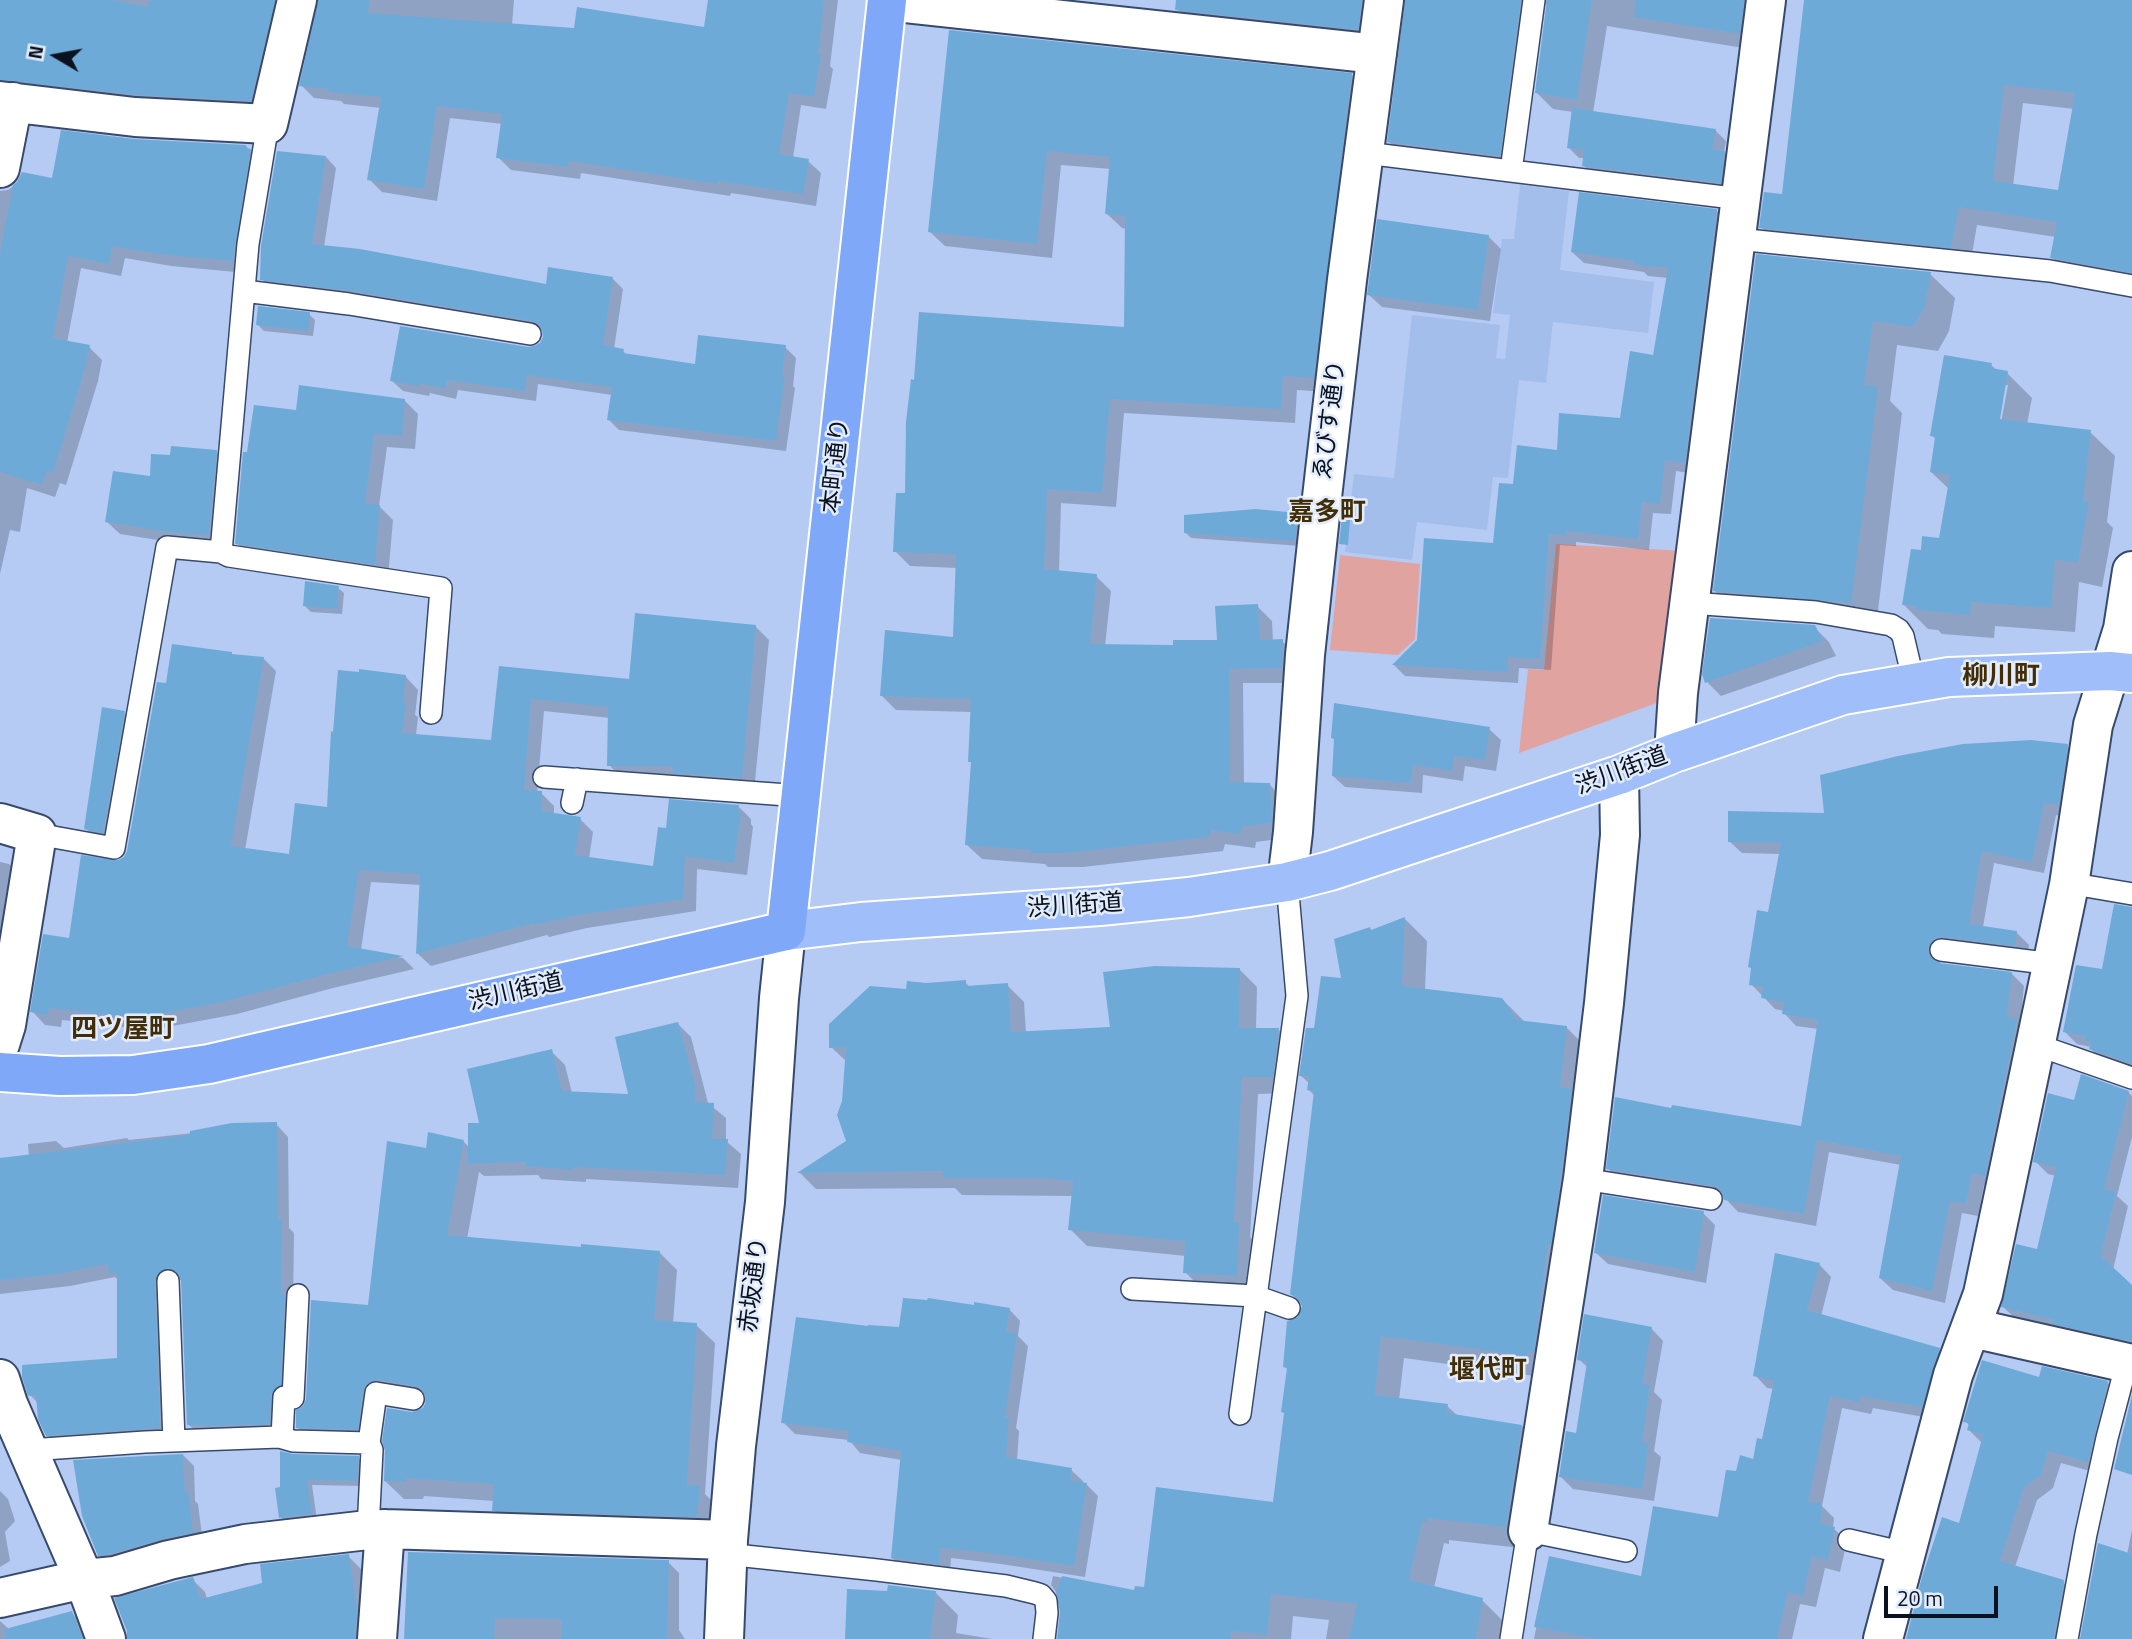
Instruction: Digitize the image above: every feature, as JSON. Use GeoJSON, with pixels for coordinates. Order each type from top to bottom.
{"type":"FeatureCollection","features":[{"type":"Feature","properties":{"kind":"highway","name":"本町通り"},"geometry":{"type":"LineString","coordinates":[[786,931],[887,1]]}},
{"type":"Feature","properties":{"kind":"highway","name":"渋川街道"},"geometry":{"type":"LineString","coordinates":[[0,1072],[60,1076],[133,1075],[209,1065],[786,931]]}},
{"type":"Feature","properties":{"kind":"main road","name":"渋川街道"},"geometry":{"type":"LineString","coordinates":[[786,931],[861,922],[1100,906],[1189,897],[1287,882],[1330,872],[1619,775],[1843,695],[1948,677],[2121,672]]}},
{"type":"Feature","properties":{"kind":"street"},"geometry":{"type":"LineString","coordinates":[[0,168],[6,102],[135,117],[268,124],[297,0]]}},
{"type":"Feature","properties":{"kind":"street","name":"ゑびす通り"},"geometry":{"type":"LineString","coordinates":[[1287,882],[1305,655],[1318,534],[1347,280],[1384,0]]}},
{"type":"Feature","properties":{"kind":"street"},"geometry":{"type":"LineString","coordinates":[[1674,754],[1678,693],[1766,0]]}},
{"type":"Feature","properties":{"kind":"street"},"geometry":{"type":"LineString","coordinates":[[887,1],[1377,54]]}},
{"type":"Feature","properties":{"kind":"street"},"geometry":{"type":"LineString","coordinates":[[1883,1639],[1953,1375],[1983,1294],[2053,964],[2093,725],[2121,672],[2123,629],[2132,571]]}},
{"type":"Feature","properties":{"kind":"street"},"geometry":{"type":"LineString","coordinates":[[1528,1531],[1583,1179],[1620,835],[1619,775]]}},
{"type":"Feature","properties":{"kind":"street"},"geometry":{"type":"LineString","coordinates":[[0,823],[37,834],[6,1025],[0,1044]]}},
{"type":"Feature","properties":{"kind":"street","name":"赤坂通り"},"geometry":{"type":"LineString","coordinates":[[724,1639],[727,1547],[736,1446],[765,1202],[786,931]]}},
{"type":"Feature","properties":{"kind":"street"},"geometry":{"type":"LineString","coordinates":[[1972,1328],[2130,1363]]}},
{"type":"Feature","properties":{"kind":"street"},"geometry":{"type":"LineString","coordinates":[[3,1396],[83,1579],[106,1639]]}},
{"type":"Feature","properties":{"kind":"street"},"geometry":{"type":"LineString","coordinates":[[377,1530],[377,1639]]}},
{"type":"Feature","properties":{"kind":"street"},"geometry":{"type":"LineString","coordinates":[[0,1598],[83,1579],[116,1576],[169,1560],[245,1544],[377,1530],[727,1547]]}},
{"type":"Feature","properties":{"kind":"lane"},"geometry":{"type":"LineString","coordinates":[[1511,172],[1534,0]]}},
{"type":"Feature","properties":{"kind":"lane"},"geometry":{"type":"LineString","coordinates":[[220,552],[248,244],[268,124]]}},
{"type":"Feature","properties":{"kind":"lane"},"geometry":{"type":"LineString","coordinates":[[1382,155],[1741,199]]}},
{"type":"Feature","properties":{"kind":"lane"},"geometry":{"type":"LineString","coordinates":[[1737,239],[2037,270],[2132,286]]}},
{"type":"Feature","properties":{"kind":"lane"},"geometry":{"type":"LineString","coordinates":[[244,291],[349,304],[530,334]]}},
{"type":"Feature","properties":{"kind":"lane"},"geometry":{"type":"LineString","coordinates":[[37,834],[114,848],[167,547],[220,552],[229,556],[441,588],[431,713]]}},
{"type":"Feature","properties":{"kind":"lane"},"geometry":{"type":"LineString","coordinates":[[1690,603],[1816,612],[1891,625],[1903,636],[1913,683]]}},
{"type":"Feature","properties":{"kind":"lane"},"geometry":{"type":"LineString","coordinates":[[544,777],[801,796]]}},
{"type":"Feature","properties":{"kind":"lane"},"geometry":{"type":"LineString","coordinates":[[572,803],[577,779]]}},
{"type":"Feature","properties":{"kind":"lane"},"geometry":{"type":"LineString","coordinates":[[1240,1414],[1297,996],[1287,882]]}},
{"type":"Feature","properties":{"kind":"lane"},"geometry":{"type":"LineString","coordinates":[[2068,883],[2132,894]]}},
{"type":"Feature","properties":{"kind":"lane"},"geometry":{"type":"LineString","coordinates":[[1941,950],[2053,964]]}},
{"type":"Feature","properties":{"kind":"lane"},"geometry":{"type":"LineString","coordinates":[[2037,1045],[2132,1078]]}},
{"type":"Feature","properties":{"kind":"lane"},"geometry":{"type":"LineString","coordinates":[[1583,1179],[1711,1199]]}},
{"type":"Feature","properties":{"kind":"lane"},"geometry":{"type":"LineString","coordinates":[[167,1281],[174,1441]]}},
{"type":"Feature","properties":{"kind":"lane"},"geometry":{"type":"LineString","coordinates":[[1132,1289],[1255,1296],[1289,1308]]}},
{"type":"Feature","properties":{"kind":"lane"},"geometry":{"type":"LineString","coordinates":[[282,1438],[284,1397],[293,1398],[298,1296]]}},
{"type":"Feature","properties":{"kind":"lane"},"geometry":{"type":"LineString","coordinates":[[2067,1639],[2107,1438],[2130,1363]]}},
{"type":"Feature","properties":{"kind":"lane"},"geometry":{"type":"LineString","coordinates":[[377,1530],[372,1450],[369,1443],[376,1393],[413,1399]]}},
{"type":"Feature","properties":{"kind":"lane"},"geometry":{"type":"LineString","coordinates":[[29,1454],[44,1449],[174,1441],[282,1438],[293,1441],[369,1443]]}},
{"type":"Feature","properties":{"kind":"lane"},"geometry":{"type":"LineString","coordinates":[[1511,1639],[1528,1531],[1626,1551]]}},
{"type":"Feature","properties":{"kind":"lane"},"geometry":{"type":"LineString","coordinates":[[1849,1540],[1905,1553]]}},
{"type":"Feature","properties":{"kind":"lane"},"geometry":{"type":"LineString","coordinates":[[727,1547],[1035,1592],[1046,1601],[1044,1639]]}},
{"type":"Feature","properties":{"kind":"shaded area"},"geometry":{"type":"Polygon","coordinates":[[[1520,185],[1569,191],[1560,270],[1654,282],[1648,333],[1553,322],[1546,383],[1519,380],[1508,478],[1493,477],[1487,530],[1417,522],[1412,560],[1345,552],[1354,474],[1394,478],[1412,315],[1500,325],[1496,358],[1505,359],[1510,315],[1493,313],[1502,239],[1514,239],[1520,185]]]}},
{"type":"Feature","properties":{"kind":"shaded area"},"geometry":{"type":"Polygon","coordinates":[[[1556,544],[1684,551],[1665,700],[1519,753],[1528,669],[1544,670],[1556,544]]]}},
{"type":"Feature","properties":{"kind":"shaded area"},"geometry":{"type":"Polygon","coordinates":[[[1340,555],[1420,564],[1415,639],[1398,655],[1330,650],[1340,555]]]}},
{"type":"Feature","properties":{"kind":"building"},"geometry":{"type":"Polygon","coordinates":[[[0,0],[112,0],[148,7],[150,0],[275,0],[251,101],[137,95],[0,80],[0,0]]]}},
{"type":"Feature","properties":{"kind":"building"},"geometry":{"type":"Polygon","coordinates":[[[318,0],[370,0],[368,13],[574,28],[577,7],[704,27],[708,0],[824,0],[818,54],[821,54],[814,97],[789,93],[779,154],[809,159],[803,194],[569,161],[568,167],[496,158],[502,114],[437,106],[424,189],[367,180],[381,97],[299,86],[318,0]]]}},
{"type":"Feature","properties":{"kind":"building"},"geometry":{"type":"Polygon","coordinates":[[[1176,0],[1362,0],[1358,30],[1175,10],[1176,0]]]}},
{"type":"Feature","properties":{"kind":"building"},"geometry":{"type":"Polygon","coordinates":[[[1405,0],[1521,0],[1500,156],[1387,142],[1405,0]]]}},
{"type":"Feature","properties":{"kind":"building"},"geometry":{"type":"Polygon","coordinates":[[[1547,0],[1592,0],[1577,100],[1535,93],[1547,0]]]}},
{"type":"Feature","properties":{"kind":"building"},"geometry":{"type":"Polygon","coordinates":[[[1636,0],[1744,0],[1740,34],[1634,17],[1636,0]]]}},
{"type":"Feature","properties":{"kind":"building"},"geometry":{"type":"Polygon","coordinates":[[[1804,0],[2132,0],[2132,273],[2050,258],[2057,222],[1959,207],[1951,248],[1759,228],[1764,192],[1782,194],[1804,0]],[[2004,85],[1993,181],[2058,190],[2075,93],[2004,85]]]}},
{"type":"Feature","properties":{"kind":"building"},"geometry":{"type":"Polygon","coordinates":[[[949,30],[1352,73],[1314,378],[1283,376],[1281,409],[1110,399],[1102,493],[1047,489],[1044,569],[1097,574],[1090,644],[1173,645],[1173,640],[1217,640],[1215,606],[1258,604],[1260,640],[1283,639],[1282,668],[1229,669],[1230,782],[1270,783],[1272,823],[1242,827],[1240,834],[1211,830],[1209,837],[1067,853],[1031,853],[1031,850],[965,845],[971,762],[968,762],[971,699],[880,696],[885,630],[953,637],[956,554],[893,552],[896,493],[905,493],[906,422],[911,379],[914,380],[919,312],[1124,327],[1125,216],[1105,214],[1110,157],[1047,151],[1037,244],[928,232],[949,30]]]}},
{"type":"Feature","properties":{"kind":"building"},"geometry":{"type":"Polygon","coordinates":[[[1572,108],[1716,129],[1712,149],[1725,151],[1721,183],[1582,166],[1584,150],[1567,148],[1572,108]]]}},
{"type":"Feature","properties":{"kind":"building"},"geometry":{"type":"Polygon","coordinates":[[[61,130],[134,139],[246,145],[246,148],[251,149],[233,261],[157,254],[112,246],[109,264],[68,256],[53,338],[90,345],[53,473],[47,471],[42,485],[0,472],[0,253],[13,185],[22,172],[52,178],[61,130]]]}},
{"type":"Feature","properties":{"kind":"building"},"geometry":{"type":"Polygon","coordinates":[[[277,151],[326,156],[312,244],[360,249],[546,284],[548,267],[613,277],[603,345],[624,349],[623,353],[695,364],[698,335],[786,345],[782,375],[785,376],[776,441],[607,420],[612,387],[527,375],[525,391],[447,380],[446,389],[419,383],[419,386],[390,381],[400,326],[528,347],[540,343],[542,330],[539,324],[532,321],[351,291],[260,280],[261,246],[277,151]]]}},
{"type":"Feature","properties":{"kind":"building"},"geometry":{"type":"Polygon","coordinates":[[[1579,192],[1717,209],[1685,463],[1665,460],[1660,504],[1642,502],[1638,539],[1565,531],[1565,535],[1549,534],[1540,659],[1508,657],[1507,672],[1392,665],[1417,640],[1424,538],[1493,543],[1499,483],[1513,484],[1517,445],[1557,450],[1559,413],[1620,418],[1630,351],[1653,355],[1668,268],[1634,265],[1635,261],[1571,252],[1579,192]]]}},
{"type":"Feature","properties":{"kind":"building"},"geometry":{"type":"Polygon","coordinates":[[[1377,219],[1489,235],[1478,310],[1367,295],[1377,219]]]}},
{"type":"Feature","properties":{"kind":"building"},"geometry":{"type":"Polygon","coordinates":[[[1756,254],[1931,272],[1925,306],[1913,327],[1873,321],[1864,385],[1878,387],[1851,603],[1713,591],[1756,254]]]}},
{"type":"Feature","properties":{"kind":"building"},"geometry":{"type":"Polygon","coordinates":[[[258,306],[310,312],[308,331],[256,325],[258,306]]]}},
{"type":"Feature","properties":{"kind":"building"},"geometry":{"type":"Polygon","coordinates":[[[1944,355],[1992,363],[1991,368],[2008,371],[2000,419],[2091,430],[2083,501],[2089,502],[2078,563],[2055,559],[2051,608],[1971,602],[1970,615],[1916,610],[1916,606],[1902,605],[1911,549],[1921,550],[1922,536],[1939,538],[1950,475],[1930,472],[1935,437],[1930,436],[1944,355]]]}},
{"type":"Feature","properties":{"kind":"building"},"geometry":{"type":"Polygon","coordinates":[[[299,385],[405,399],[402,436],[374,434],[365,503],[380,505],[375,565],[235,544],[243,452],[247,452],[254,405],[296,410],[299,385]]]}},
{"type":"Feature","properties":{"kind":"building"},"geometry":{"type":"Polygon","coordinates":[[[171,446],[217,450],[209,535],[105,522],[113,471],[150,476],[151,454],[170,455],[171,446]]]}},
{"type":"Feature","properties":{"kind":"building"},"geometry":{"type":"Polygon","coordinates":[[[1256,509],[1298,513],[1295,541],[1184,533],[1184,515],[1256,509]]]}},
{"type":"Feature","properties":{"kind":"building"},"geometry":{"type":"Polygon","coordinates":[[[1342,517],[1350,518],[1348,545],[1339,544],[1342,517]]]}},
{"type":"Feature","properties":{"kind":"building"},"geometry":{"type":"Polygon","coordinates":[[[305,581],[339,586],[337,609],[303,606],[305,581]]]}},
{"type":"Feature","properties":{"kind":"building"},"geometry":{"type":"Polygon","coordinates":[[[635,613],[756,625],[742,778],[672,773],[673,766],[607,766],[608,707],[531,699],[524,790],[542,791],[541,811],[581,817],[575,855],[653,866],[658,827],[666,828],[669,799],[739,805],[738,812],[741,812],[734,863],[685,856],[683,899],[534,923],[416,954],[420,874],[359,870],[347,946],[403,956],[223,1002],[137,1018],[49,1008],[48,1015],[30,1012],[43,934],[69,938],[81,855],[118,860],[124,857],[127,851],[157,682],[166,683],[172,644],[264,657],[231,846],[289,854],[295,803],[327,807],[338,670],[359,672],[359,669],[406,675],[402,733],[491,740],[499,666],[629,679],[635,613]]]}},
{"type":"Feature","properties":{"kind":"building"},"geometry":{"type":"Polygon","coordinates":[[[1710,618],[1815,625],[1823,641],[1705,683],[1702,674],[1710,618]]]}},
{"type":"Feature","properties":{"kind":"building"},"geometry":{"type":"Polygon","coordinates":[[[1334,703],[1490,727],[1485,760],[1454,756],[1452,771],[1413,765],[1411,783],[1332,776],[1334,703]]]}},
{"type":"Feature","properties":{"kind":"building"},"geometry":{"type":"Polygon","coordinates":[[[102,707],[125,711],[103,833],[84,829],[102,707]]]}},
{"type":"Feature","properties":{"kind":"building"},"geometry":{"type":"Polygon","coordinates":[[[2031,740],[2068,744],[2059,805],[2044,803],[2032,862],[1982,851],[1969,924],[2017,931],[2015,946],[1942,937],[1935,938],[1928,948],[1929,956],[1939,963],[2012,972],[2007,1018],[2017,1019],[1985,1177],[1972,1173],[1966,1204],[1950,1201],[1932,1291],[1879,1278],[1901,1156],[1817,1140],[1804,1214],[1724,1200],[1720,1189],[1713,1186],[1606,1169],[1615,1097],[1671,1108],[1672,1105],[1801,1126],[1818,1020],[1782,1014],[1784,1002],[1761,998],[1763,987],[1749,985],[1751,968],[1748,967],[1757,910],[1768,912],[1781,843],[1728,842],[1728,811],[1824,813],[1820,775],[1963,744],[2031,740]]]}},
{"type":"Feature","properties":{"kind":"building"},"geometry":{"type":"Polygon","coordinates":[[[2114,904],[2132,907],[2132,1064],[2089,1049],[2091,1042],[2085,1041],[2086,1036],[2063,1032],[2076,965],[2102,969],[2114,904]]]}},
{"type":"Feature","properties":{"kind":"building"},"geometry":{"type":"Polygon","coordinates":[[[1405,917],[1402,986],[1502,998],[1517,1020],[1567,1026],[1560,1087],[1572,1089],[1534,1352],[1527,1351],[1527,1356],[1381,1336],[1375,1395],[1448,1404],[1447,1413],[1522,1425],[1506,1527],[1427,1518],[1427,1522],[1422,1521],[1409,1580],[1483,1598],[1476,1639],[1349,1639],[1357,1604],[1271,1594],[1267,1635],[1231,1631],[1230,1639],[1057,1639],[1060,1612],[1056,1593],[1062,1576],[1134,1590],[1135,1586],[1144,1587],[1156,1487],[1273,1502],[1284,1413],[1281,1412],[1287,1368],[1283,1367],[1287,1321],[1298,1317],[1302,1306],[1298,1299],[1290,1294],[1314,1091],[1307,1090],[1309,1076],[1299,1076],[1306,1028],[1314,1028],[1321,976],[1341,978],[1334,939],[1370,927],[1371,930],[1405,917]]]}},
{"type":"Feature","properties":{"kind":"building"},"geometry":{"type":"Polygon","coordinates":[[[1155,966],[1240,968],[1239,1028],[1279,1028],[1273,1077],[1242,1077],[1234,1222],[1239,1223],[1237,1276],[1183,1273],[1185,1241],[1068,1230],[1073,1181],[1039,1178],[943,1178],[943,1171],[797,1173],[846,1141],[837,1115],[842,1101],[846,1047],[829,1048],[829,1024],[870,986],[906,989],[907,981],[926,983],[966,980],[966,986],[1008,983],[1011,1032],[1110,1027],[1103,972],[1155,966]]]}},
{"type":"Feature","properties":{"kind":"building"},"geometry":{"type":"Polygon","coordinates":[[[678,1022],[696,1088],[695,1102],[714,1103],[712,1139],[728,1139],[725,1175],[574,1167],[573,1170],[526,1166],[526,1162],[468,1164],[468,1123],[479,1123],[467,1069],[552,1049],[562,1091],[628,1094],[615,1037],[678,1022]]]}},
{"type":"Feature","properties":{"kind":"building"},"geometry":{"type":"Polygon","coordinates":[[[2081,1074],[2129,1091],[2104,1189],[2116,1192],[2101,1256],[2132,1285],[2132,1342],[2053,1324],[2054,1320],[2001,1307],[2016,1244],[2037,1249],[2056,1167],[2033,1162],[2048,1093],[2074,1100],[2081,1074]]]}},
{"type":"Feature","properties":{"kind":"building"},"geometry":{"type":"Polygon","coordinates":[[[277,1122],[278,1219],[282,1219],[281,1294],[285,1294],[281,1385],[274,1389],[271,1396],[270,1424],[187,1425],[181,1281],[175,1270],[167,1268],[157,1274],[155,1281],[160,1428],[46,1436],[38,1419],[36,1395],[28,1396],[22,1377],[22,1365],[117,1358],[117,1273],[109,1274],[108,1264],[57,1274],[0,1280],[0,1158],[190,1135],[190,1131],[232,1123],[277,1122]]]}},
{"type":"Feature","properties":{"kind":"building"},"geometry":{"type":"Polygon","coordinates":[[[428,1132],[464,1140],[447,1235],[660,1251],[654,1320],[697,1323],[687,1485],[700,1486],[697,1517],[492,1511],[494,1484],[406,1478],[406,1482],[384,1481],[385,1451],[382,1441],[387,1408],[412,1412],[423,1408],[425,1395],[422,1389],[415,1386],[378,1380],[366,1384],[358,1430],[296,1428],[296,1410],[303,1406],[306,1399],[311,1300],[368,1305],[387,1141],[426,1148],[428,1132]]]}},
{"type":"Feature","properties":{"kind":"building"},"geometry":{"type":"Polygon","coordinates":[[[1603,1195],[1704,1211],[1695,1272],[1594,1253],[1603,1195]]]}},
{"type":"Feature","properties":{"kind":"building"},"geometry":{"type":"Polygon","coordinates":[[[1775,1253],[1820,1263],[1807,1310],[1940,1348],[1922,1407],[1860,1396],[1859,1402],[1830,1396],[1808,1502],[1822,1503],[1820,1523],[1835,1527],[1828,1560],[1812,1556],[1803,1596],[1788,1592],[1777,1639],[1598,1639],[1534,1627],[1549,1556],[1641,1576],[1653,1506],[1718,1517],[1726,1470],[1736,1471],[1740,1455],[1753,1459],[1757,1438],[1762,1439],[1774,1381],[1753,1376],[1775,1253]]]}},
{"type":"Feature","properties":{"kind":"building"},"geometry":{"type":"Polygon","coordinates":[[[903,1298],[928,1298],[974,1305],[974,1302],[1010,1308],[1006,1332],[1017,1333],[1005,1418],[1009,1418],[1006,1457],[1072,1468],[1070,1480],[1087,1483],[1074,1566],[940,1548],[939,1564],[891,1558],[901,1451],[847,1442],[849,1431],[781,1423],[796,1317],[899,1327],[903,1298]]]}},
{"type":"Feature","properties":{"kind":"building"},"geometry":{"type":"Polygon","coordinates":[[[1584,1314],[1652,1327],[1642,1384],[1650,1385],[1642,1442],[1649,1443],[1642,1489],[1559,1477],[1566,1431],[1576,1433],[1587,1362],[1577,1360],[1584,1314]]]}},
{"type":"Feature","properties":{"kind":"building"},"geometry":{"type":"Polygon","coordinates":[[[1982,1360],[2039,1377],[2042,1366],[2108,1381],[2088,1462],[2048,1451],[2041,1475],[2024,1487],[2000,1561],[2064,1580],[2054,1639],[1906,1639],[1922,1577],[1942,1517],[1959,1523],[1983,1435],[1967,1430],[1969,1423],[1963,1422],[1982,1360]]]}},
{"type":"Feature","properties":{"kind":"building"},"geometry":{"type":"Polygon","coordinates":[[[2132,1395],[2132,1475],[2114,1469],[2132,1395]]]}},
{"type":"Feature","properties":{"kind":"building"},"geometry":{"type":"Polygon","coordinates":[[[280,1451],[293,1454],[359,1456],[357,1481],[307,1480],[312,1514],[279,1518],[275,1488],[280,1487],[280,1451]]]}},
{"type":"Feature","properties":{"kind":"building"},"geometry":{"type":"Polygon","coordinates":[[[183,1454],[185,1492],[188,1491],[193,1533],[98,1556],[82,1516],[73,1460],[183,1454]]]}},
{"type":"Feature","properties":{"kind":"building"},"geometry":{"type":"Polygon","coordinates":[[[2098,1543],[2132,1554],[2132,1639],[2080,1639],[2098,1543]]]}},
{"type":"Feature","properties":{"kind":"building"},"geometry":{"type":"Polygon","coordinates":[[[408,1552],[669,1560],[667,1639],[562,1639],[562,1619],[495,1618],[494,1639],[404,1639],[408,1552]]]}},
{"type":"Feature","properties":{"kind":"building"},"geometry":{"type":"Polygon","coordinates":[[[349,1554],[357,1609],[355,1639],[127,1639],[127,1631],[114,1598],[193,1577],[201,1599],[262,1583],[260,1564],[349,1554]]]}},
{"type":"Feature","properties":{"kind":"building"},"geometry":{"type":"Polygon","coordinates":[[[888,1585],[936,1591],[930,1639],[845,1639],[847,1589],[887,1591],[888,1585]]]}},
{"type":"Feature","properties":{"kind":"building"},"geometry":{"type":"Polygon","coordinates":[[[72,1611],[83,1639],[6,1639],[5,1629],[72,1611]]]}},
{"type":"Feature","properties":{"kind":"district","name":"嘉多町"},"geometry":{"type":"Point","coordinates":[1327,514]}},
{"type":"Feature","properties":{"kind":"district","name":"柳川町"},"geometry":{"type":"Point","coordinates":[2001,678]}},
{"type":"Feature","properties":{"kind":"district","name":"四ツ屋町"},"geometry":{"type":"Point","coordinates":[123,1031]}},
{"type":"Feature","properties":{"kind":"district","name":"堰代町"},"geometry":{"type":"Point","coordinates":[1488,1372]}}]}
